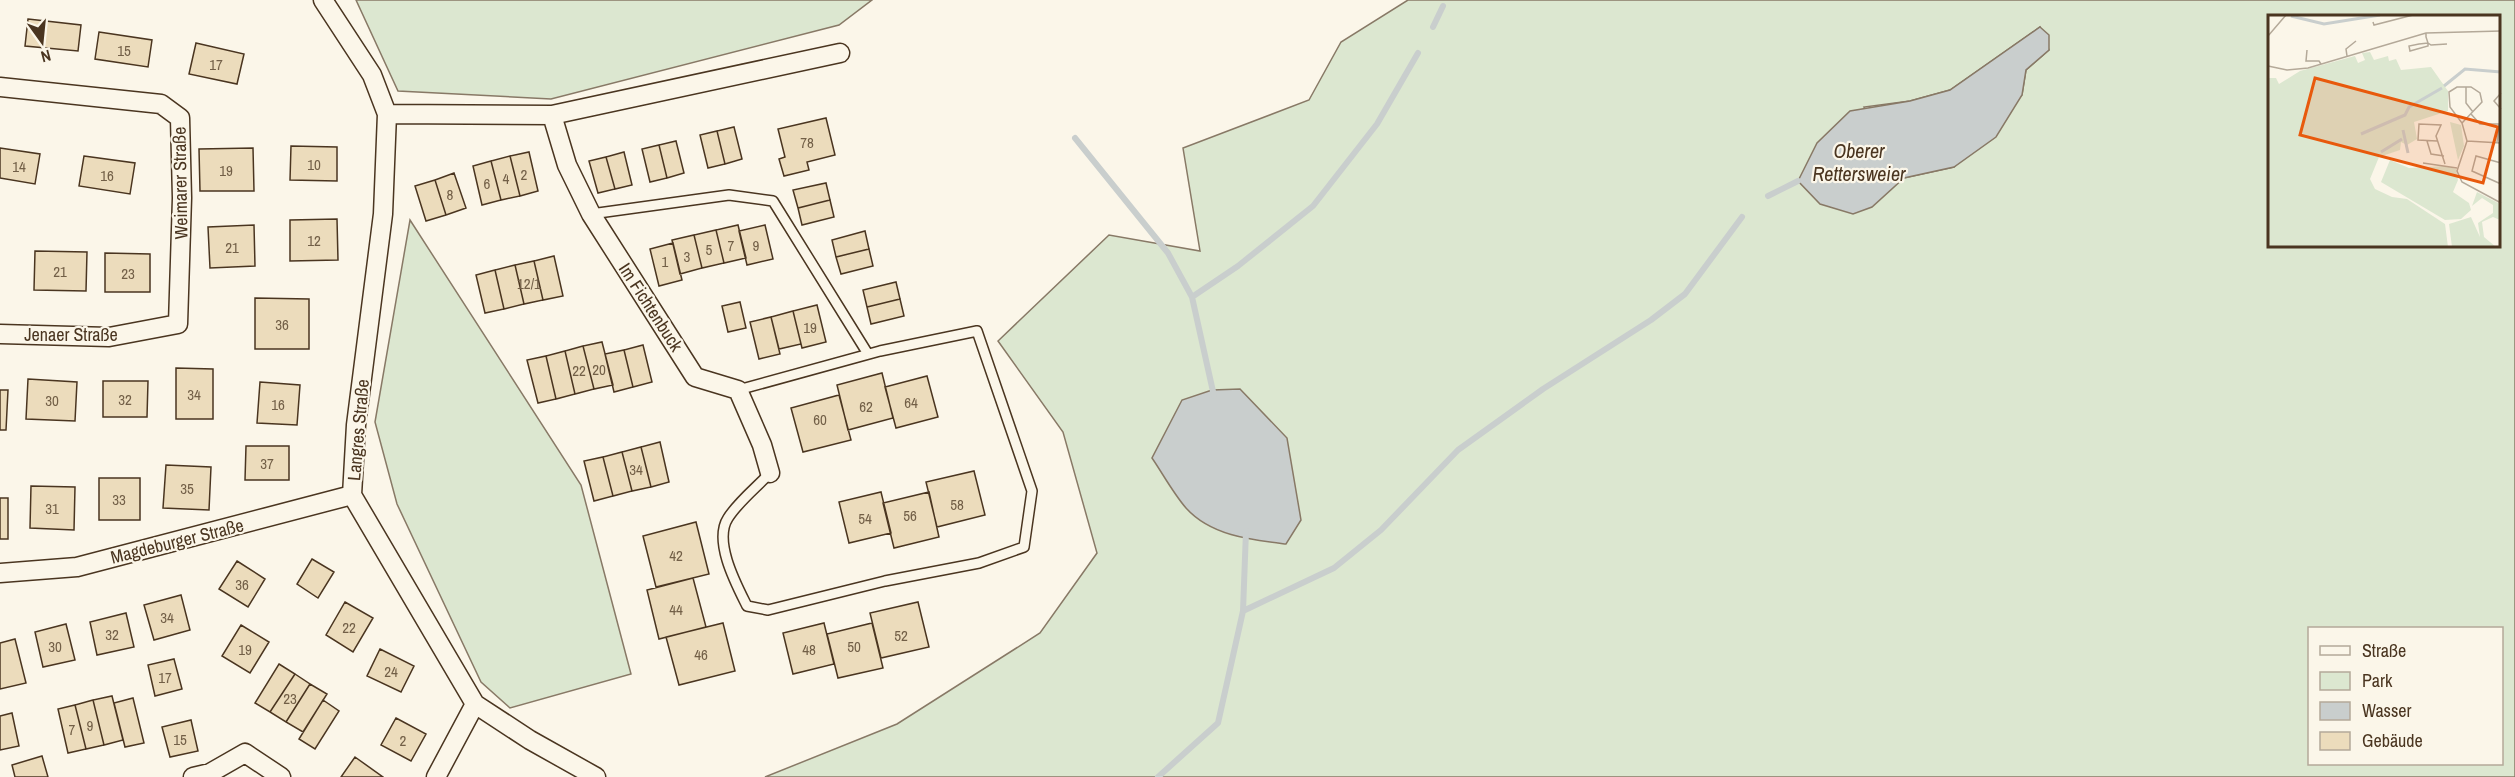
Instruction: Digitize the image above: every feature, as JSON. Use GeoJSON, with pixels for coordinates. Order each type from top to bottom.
{"type":"FeatureCollection","features":[{"type":"Feature","properties":{"kind":"street","name":"Langres Straße"},"geometry":{"type":"LineString","coordinates":[[323,0],[372,75],[387,114],[383,213],[356,425],[352,495],[448,662],[475,704],[530,740],[596,777]]}},
{"type":"Feature","properties":{"kind":"street"},"geometry":{"type":"LineString","coordinates":[[387,114],[552,115],[840,53]]}},
{"type":"Feature","properties":{"kind":"street","name":"Weimarer Straße"},"geometry":{"type":"LineString","coordinates":[[0,87],[161,104],[180,118],[182,198],[178,324]]}},
{"type":"Feature","properties":{"kind":"street","name":"Im Fichtenbuck"},"geometry":{"type":"LineString","coordinates":[[552,115],[567,165],[591,214],[695,377],[738,390]]}},
{"type":"Feature","properties":{"kind":"street","name":"Jenaer Straße"},"geometry":{"type":"LineString","coordinates":[[0,334],[110,337],[178,324]]}},
{"type":"Feature","properties":{"kind":"street"},"geometry":{"type":"LineString","coordinates":[[738,390],[762,445],[770,473]]}},
{"type":"Feature","properties":{"kind":"street","name":"Magdeburger Straße"},"geometry":{"type":"LineString","coordinates":[[0,573],[77,567],[352,495]]}},
{"type":"Feature","properties":{"kind":"street"},"geometry":{"type":"LineString","coordinates":[[435,777],[475,704]]}},
{"type":"Feature","properties":{"kind":"street"},"geometry":{"type":"LineString","coordinates":[[193,777],[210,773],[245,753],[281,777]]}},
{"type":"Feature","properties":{"kind":"lane"},"geometry":{"type":"LineString","coordinates":[[591,214],[729,195],[773,201],[868,354]]}},
{"type":"Feature","properties":{"kind":"lane"},"geometry":{"type":"LineString","coordinates":[[738,390],[868,354],[977,331],[1032,491],[1024,547],[979,563],[885,581],[768,610],[747,606],[734,579],[723,546],[727,519],[770,473]]}},
{"type":"Feature","properties":{"kind":"green space"},"geometry":{"type":"Polygon","coordinates":[[[356,0],[872,0],[839,25],[551,99],[398,91],[356,0]]]}},
{"type":"Feature","properties":{"kind":"green space"},"geometry":{"type":"Polygon","coordinates":[[[1408,0],[2515,0],[2515,777],[765,777],[897,724],[1040,633],[1097,553],[1063,432],[998,341],[1109,235],[1200,251],[1183,148],[1309,100],[1341,42],[1408,0]],[[2040,27],[1950,90],[1910,101],[1864,107],[1904,178],[1954,167],[2022,95],[2026,70],[2049,50],[2040,27]]]}},
{"type":"Feature","properties":{"kind":"green space"},"geometry":{"type":"Polygon","coordinates":[[[410,220],[581,485],[631,674],[510,708],[481,682],[397,504],[375,422],[410,220]]]}},
{"type":"Feature","properties":{"kind":"water","name":"Oberer Rettersweier"},"geometry":{"type":"Polygon","coordinates":[[[2040,27],[2049,35],[2049,50],[2026,70],[2022,95],[1996,137],[1954,167],[1904,178],[1872,207],[1853,214],[1820,204],[1798,181],[1817,143],[1850,111],[1910,101],[1950,90],[2040,27]]]}},
{"type":"Feature","properties":{"kind":"water"},"geometry":{"type":"Polygon","coordinates":[[[1240,389],[1287,438],[1301,520],[1286,544],[1233,535],[1207,525],[1186,508],[1152,458],[1182,400],[1212,390],[1240,389]]]}},
{"type":"Feature","properties":{"kind":"building"},"geometry":{"type":"Polygon","coordinates":[[[28,19],[81,25],[78,51],[25,46],[28,19]]]}},
{"type":"Feature","properties":{"kind":"building"},"geometry":{"type":"Polygon","coordinates":[[[99,32],[152,40],[148,67],[95,59],[99,32]]]}},
{"type":"Feature","properties":{"kind":"building"},"geometry":{"type":"Polygon","coordinates":[[[196,43],[244,54],[237,84],[189,74],[196,43]]]}},
{"type":"Feature","properties":{"kind":"building"},"geometry":{"type":"Polygon","coordinates":[[[826,118],[835,155],[807,162],[809,170],[784,176],[779,159],[785,157],[778,129],[826,118]]]}},
{"type":"Feature","properties":{"kind":"building"},"geometry":{"type":"Polygon","coordinates":[[[734,127],[742,159],[725,164],[717,131],[734,127]]]}},
{"type":"Feature","properties":{"kind":"building"},"geometry":{"type":"Polygon","coordinates":[[[717,131],[725,164],[708,168],[700,135],[717,131]]]}},
{"type":"Feature","properties":{"kind":"building"},"geometry":{"type":"Polygon","coordinates":[[[676,141],[684,173],[667,178],[659,145],[676,141]]]}},
{"type":"Feature","properties":{"kind":"building"},"geometry":{"type":"Polygon","coordinates":[[[659,145],[667,178],[650,182],[642,149],[659,145]]]}},
{"type":"Feature","properties":{"kind":"building"},"geometry":{"type":"Polygon","coordinates":[[[291,146],[337,147],[337,181],[290,180],[291,146]]]}},
{"type":"Feature","properties":{"kind":"building"},"geometry":{"type":"Polygon","coordinates":[[[0,148],[40,154],[35,184],[0,178],[0,148]]]}},
{"type":"Feature","properties":{"kind":"building"},"geometry":{"type":"Polygon","coordinates":[[[253,148],[254,191],[200,191],[199,149],[253,148]]]}},
{"type":"Feature","properties":{"kind":"building"},"geometry":{"type":"Polygon","coordinates":[[[529,152],[538,191],[520,196],[510,156],[529,152]]]}},
{"type":"Feature","properties":{"kind":"building"},"geometry":{"type":"Polygon","coordinates":[[[624,152],[632,185],[615,189],[606,157],[624,152]]]}},
{"type":"Feature","properties":{"kind":"building"},"geometry":{"type":"Polygon","coordinates":[[[84,156],[135,163],[130,194],[79,186],[84,156]]]}},
{"type":"Feature","properties":{"kind":"building"},"geometry":{"type":"Polygon","coordinates":[[[510,156],[520,196],[501,200],[491,161],[510,156]]]}},
{"type":"Feature","properties":{"kind":"building"},"geometry":{"type":"Polygon","coordinates":[[[606,157],[615,189],[598,193],[589,161],[606,157]]]}},
{"type":"Feature","properties":{"kind":"building"},"geometry":{"type":"Polygon","coordinates":[[[491,161],[501,200],[482,205],[473,166],[491,161]]]}},
{"type":"Feature","properties":{"kind":"building"},"geometry":{"type":"Polygon","coordinates":[[[454,173],[466,208],[446,215],[435,180],[454,173]]]}},
{"type":"Feature","properties":{"kind":"building"},"geometry":{"type":"Polygon","coordinates":[[[435,180],[446,215],[426,221],[415,186],[435,180]]]}},
{"type":"Feature","properties":{"kind":"building"},"geometry":{"type":"Polygon","coordinates":[[[826,183],[830,200],[798,208],[793,190],[826,183]]]}},
{"type":"Feature","properties":{"kind":"building"},"geometry":{"type":"Polygon","coordinates":[[[830,200],[834,217],[802,225],[798,208],[830,200]]]}},
{"type":"Feature","properties":{"kind":"building"},"geometry":{"type":"Polygon","coordinates":[[[337,219],[338,260],[290,261],[290,220],[337,219]]]}},
{"type":"Feature","properties":{"kind":"building"},"geometry":{"type":"Polygon","coordinates":[[[254,225],[255,266],[210,268],[208,227],[254,225]]]}},
{"type":"Feature","properties":{"kind":"building"},"geometry":{"type":"Polygon","coordinates":[[[738,225],[746,258],[724,263],[716,230],[738,225]]]}},
{"type":"Feature","properties":{"kind":"building"},"geometry":{"type":"Polygon","coordinates":[[[765,225],[773,259],[747,265],[739,231],[765,225]]]}},
{"type":"Feature","properties":{"kind":"building"},"geometry":{"type":"Polygon","coordinates":[[[716,230],[724,263],[702,268],[694,235],[716,230]]]}},
{"type":"Feature","properties":{"kind":"building"},"geometry":{"type":"Polygon","coordinates":[[[865,231],[869,249],[836,257],[832,240],[865,231]]]}},
{"type":"Feature","properties":{"kind":"building"},"geometry":{"type":"Polygon","coordinates":[[[694,235],[702,268],[680,274],[672,240],[694,235]]]}},
{"type":"Feature","properties":{"kind":"building"},"geometry":{"type":"Polygon","coordinates":[[[673,243],[682,280],[659,286],[650,249],[673,243]]]}},
{"type":"Feature","properties":{"kind":"building"},"geometry":{"type":"Polygon","coordinates":[[[869,249],[873,266],[841,274],[836,257],[869,249]]]}},
{"type":"Feature","properties":{"kind":"building"},"geometry":{"type":"Polygon","coordinates":[[[35,251],[87,252],[86,291],[34,290],[35,251]]]}},
{"type":"Feature","properties":{"kind":"building"},"geometry":{"type":"Polygon","coordinates":[[[105,253],[150,254],[150,292],[105,292],[105,253]]]}},
{"type":"Feature","properties":{"kind":"building"},"geometry":{"type":"Polygon","coordinates":[[[554,256],[563,296],[543,300],[534,261],[554,256]]]}},
{"type":"Feature","properties":{"kind":"building"},"geometry":{"type":"Polygon","coordinates":[[[534,261],[543,300],[524,304],[515,265],[534,261]]]}},
{"type":"Feature","properties":{"kind":"building"},"geometry":{"type":"Polygon","coordinates":[[[515,265],[524,304],[504,309],[495,270],[515,265]]]}},
{"type":"Feature","properties":{"kind":"building"},"geometry":{"type":"Polygon","coordinates":[[[495,270],[504,309],[485,313],[476,275],[495,270]]]}},
{"type":"Feature","properties":{"kind":"building"},"geometry":{"type":"Polygon","coordinates":[[[896,282],[900,299],[867,307],[863,290],[896,282]]]}},
{"type":"Feature","properties":{"kind":"building"},"geometry":{"type":"Polygon","coordinates":[[[255,298],[309,299],[309,349],[255,349],[255,298]]]}},
{"type":"Feature","properties":{"kind":"building"},"geometry":{"type":"Polygon","coordinates":[[[900,299],[904,316],[871,324],[867,307],[900,299]]]}},
{"type":"Feature","properties":{"kind":"building"},"geometry":{"type":"Polygon","coordinates":[[[740,302],[746,328],[728,332],[722,306],[740,302]]]}},
{"type":"Feature","properties":{"kind":"building"},"geometry":{"type":"Polygon","coordinates":[[[817,305],[826,342],[802,348],[793,311],[817,305]]]}},
{"type":"Feature","properties":{"kind":"building"},"geometry":{"type":"Polygon","coordinates":[[[793,311],[801,344],[779,349],[771,317],[793,311]]]}},
{"type":"Feature","properties":{"kind":"building"},"geometry":{"type":"Polygon","coordinates":[[[771,317],[780,354],[759,359],[750,322],[771,317]]]}},
{"type":"Feature","properties":{"kind":"building"},"geometry":{"type":"Polygon","coordinates":[[[602,342],[613,385],[594,389],[583,346],[602,342]]]}},
{"type":"Feature","properties":{"kind":"building"},"geometry":{"type":"Polygon","coordinates":[[[643,345],[652,382],[633,387],[624,350],[643,345]]]}},
{"type":"Feature","properties":{"kind":"building"},"geometry":{"type":"Polygon","coordinates":[[[583,346],[594,389],[575,394],[565,351],[583,346]]]}},
{"type":"Feature","properties":{"kind":"building"},"geometry":{"type":"Polygon","coordinates":[[[624,350],[633,387],[614,392],[605,354],[624,350]]]}},
{"type":"Feature","properties":{"kind":"building"},"geometry":{"type":"Polygon","coordinates":[[[565,351],[575,394],[556,399],[546,356],[565,351]]]}},
{"type":"Feature","properties":{"kind":"building"},"geometry":{"type":"Polygon","coordinates":[[[546,356],[556,399],[538,403],[527,360],[546,356]]]}},
{"type":"Feature","properties":{"kind":"building"},"geometry":{"type":"Polygon","coordinates":[[[176,368],[213,369],[213,419],[176,419],[176,368]]]}},
{"type":"Feature","properties":{"kind":"building"},"geometry":{"type":"Polygon","coordinates":[[[882,373],[893,418],[848,430],[837,385],[882,373]]]}},
{"type":"Feature","properties":{"kind":"building"},"geometry":{"type":"Polygon","coordinates":[[[927,376],[938,417],[896,428],[885,387],[927,376]]]}},
{"type":"Feature","properties":{"kind":"building"},"geometry":{"type":"Polygon","coordinates":[[[28,379],[77,382],[75,421],[26,419],[28,379]]]}},
{"type":"Feature","properties":{"kind":"building"},"geometry":{"type":"Polygon","coordinates":[[[103,381],[148,381],[147,417],[103,417],[103,381]]]}},
{"type":"Feature","properties":{"kind":"building"},"geometry":{"type":"Polygon","coordinates":[[[260,382],[300,385],[297,425],[257,423],[260,382]]]}},
{"type":"Feature","properties":{"kind":"building"},"geometry":{"type":"Polygon","coordinates":[[[0,390],[8,390],[6,430],[0,430],[0,390]]]}},
{"type":"Feature","properties":{"kind":"building"},"geometry":{"type":"Polygon","coordinates":[[[839,395],[851,440],[803,452],[791,408],[839,395]]]}},
{"type":"Feature","properties":{"kind":"building"},"geometry":{"type":"Polygon","coordinates":[[[660,442],[669,482],[651,487],[641,447],[660,442]]]}},
{"type":"Feature","properties":{"kind":"building"},"geometry":{"type":"Polygon","coordinates":[[[246,446],[289,446],[289,480],[245,480],[246,446]]]}},
{"type":"Feature","properties":{"kind":"building"},"geometry":{"type":"Polygon","coordinates":[[[641,447],[651,487],[632,491],[622,452],[641,447]]]}},
{"type":"Feature","properties":{"kind":"building"},"geometry":{"type":"Polygon","coordinates":[[[622,452],[632,491],[613,496],[603,457],[622,452]]]}},
{"type":"Feature","properties":{"kind":"building"},"geometry":{"type":"Polygon","coordinates":[[[603,457],[613,496],[594,501],[584,461],[603,457]]]}},
{"type":"Feature","properties":{"kind":"building"},"geometry":{"type":"Polygon","coordinates":[[[166,465],[211,467],[209,510],[163,508],[166,465]]]}},
{"type":"Feature","properties":{"kind":"building"},"geometry":{"type":"Polygon","coordinates":[[[974,471],[985,515],[937,527],[926,482],[974,471]]]}},
{"type":"Feature","properties":{"kind":"building"},"geometry":{"type":"Polygon","coordinates":[[[99,478],[140,478],[140,520],[99,520],[99,478]]]}},
{"type":"Feature","properties":{"kind":"building"},"geometry":{"type":"Polygon","coordinates":[[[31,486],[75,487],[74,530],[30,528],[31,486]]]}},
{"type":"Feature","properties":{"kind":"building"},"geometry":{"type":"Polygon","coordinates":[[[881,492],[891,533],[849,543],[839,502],[881,492]]]}},
{"type":"Feature","properties":{"kind":"building"},"geometry":{"type":"Polygon","coordinates":[[[929,492],[939,537],[894,548],[883,503],[929,492]]]}},
{"type":"Feature","properties":{"kind":"building"},"geometry":{"type":"Polygon","coordinates":[[[0,498],[8,498],[8,539],[0,539],[0,498]]]}},
{"type":"Feature","properties":{"kind":"building"},"geometry":{"type":"Polygon","coordinates":[[[696,522],[709,574],[656,587],[643,536],[696,522]]]}},
{"type":"Feature","properties":{"kind":"building"},"geometry":{"type":"Polygon","coordinates":[[[312,559],[334,572],[318,598],[297,584],[312,559]]]}},
{"type":"Feature","properties":{"kind":"building"},"geometry":{"type":"Polygon","coordinates":[[[237,561],[265,579],[248,607],[219,589],[237,561]]]}},
{"type":"Feature","properties":{"kind":"building"},"geometry":{"type":"Polygon","coordinates":[[[693,578],[706,627],[659,639],[647,590],[693,578]]]}},
{"type":"Feature","properties":{"kind":"building"},"geometry":{"type":"Polygon","coordinates":[[[181,595],[190,630],[154,640],[144,605],[181,595]]]}},
{"type":"Feature","properties":{"kind":"building"},"geometry":{"type":"Polygon","coordinates":[[[345,602],[373,618],[353,652],[326,635],[345,602]]]}},
{"type":"Feature","properties":{"kind":"building"},"geometry":{"type":"Polygon","coordinates":[[[918,602],[929,647],[881,658],[870,613],[918,602]]]}},
{"type":"Feature","properties":{"kind":"building"},"geometry":{"type":"Polygon","coordinates":[[[126,613],[134,647],[97,655],[90,622],[126,613]]]}},
{"type":"Feature","properties":{"kind":"building"},"geometry":{"type":"Polygon","coordinates":[[[723,623],[735,671],[679,685],[666,637],[723,623]]]}},
{"type":"Feature","properties":{"kind":"building"},"geometry":{"type":"Polygon","coordinates":[[[824,623],[834,664],[793,674],[783,633],[824,623]]]}},
{"type":"Feature","properties":{"kind":"building"},"geometry":{"type":"Polygon","coordinates":[[[872,623],[883,668],[838,678],[827,634],[872,623]]]}},
{"type":"Feature","properties":{"kind":"building"},"geometry":{"type":"Polygon","coordinates":[[[66,624],[75,660],[43,667],[35,632],[66,624]]]}},
{"type":"Feature","properties":{"kind":"building"},"geometry":{"type":"Polygon","coordinates":[[[241,625],[269,642],[250,673],[222,656],[241,625]]]}},
{"type":"Feature","properties":{"kind":"building"},"geometry":{"type":"Polygon","coordinates":[[[15,639],[26,683],[0,689],[0,643],[15,639]]]}},
{"type":"Feature","properties":{"kind":"building"},"geometry":{"type":"Polygon","coordinates":[[[380,649],[414,666],[401,692],[367,676],[380,649]]]}},
{"type":"Feature","properties":{"kind":"building"},"geometry":{"type":"Polygon","coordinates":[[[174,659],[182,689],[155,696],[148,665],[174,659]]]}},
{"type":"Feature","properties":{"kind":"building"},"geometry":{"type":"Polygon","coordinates":[[[279,664],[295,674],[270,712],[255,703],[279,664]]]}},
{"type":"Feature","properties":{"kind":"building"},"geometry":{"type":"Polygon","coordinates":[[[295,674],[310,684],[286,722],[270,712],[295,674]]]}},
{"type":"Feature","properties":{"kind":"building"},"geometry":{"type":"Polygon","coordinates":[[[310,684],[327,694],[303,732],[286,722],[310,684]]]}},
{"type":"Feature","properties":{"kind":"building"},"geometry":{"type":"Polygon","coordinates":[[[112,696],[123,740],[104,745],[93,700],[112,696]]]}},
{"type":"Feature","properties":{"kind":"building"},"geometry":{"type":"Polygon","coordinates":[[[133,698],[144,743],[125,747],[114,703],[133,698]]]}},
{"type":"Feature","properties":{"kind":"building"},"geometry":{"type":"Polygon","coordinates":[[[93,700],[104,745],[86,749],[75,705],[93,700]]]}},
{"type":"Feature","properties":{"kind":"building"},"geometry":{"type":"Polygon","coordinates":[[[323,700],[339,711],[315,749],[299,739],[323,700]]]}},
{"type":"Feature","properties":{"kind":"building"},"geometry":{"type":"Polygon","coordinates":[[[75,705],[86,749],[68,753],[58,709],[75,705]]]}},
{"type":"Feature","properties":{"kind":"building"},"geometry":{"type":"Polygon","coordinates":[[[12,713],[19,746],[0,750],[0,716],[12,713]]]}},
{"type":"Feature","properties":{"kind":"building"},"geometry":{"type":"Polygon","coordinates":[[[396,718],[426,734],[411,761],[381,745],[396,718]]]}},
{"type":"Feature","properties":{"kind":"building"},"geometry":{"type":"Polygon","coordinates":[[[191,720],[198,751],[170,757],[162,727],[191,720]]]}},
{"type":"Feature","properties":{"kind":"building"},"geometry":{"type":"Polygon","coordinates":[[[42,756],[48,777],[15,777],[12,765],[42,756]]]}},
{"type":"Feature","properties":{"kind":"building"},"geometry":{"type":"Polygon","coordinates":[[[355,757],[383,777],[341,777],[355,757]]]}},
{"type":"Feature","properties":{"kind":"waterway"},"geometry":{"type":"LineString","coordinates":[[1433,27],[1443,6]]}},
{"type":"Feature","properties":{"kind":"waterway"},"geometry":{"type":"LineString","coordinates":[[1192,297],[1238,266],[1313,206],[1377,124],[1418,53]]}},
{"type":"Feature","properties":{"kind":"waterway"},"geometry":{"type":"LineString","coordinates":[[1075,138],[1168,253],[1192,297],[1214,396]]}},
{"type":"Feature","properties":{"kind":"waterway"},"geometry":{"type":"LineString","coordinates":[[1768,196],[1798,181]]}},
{"type":"Feature","properties":{"kind":"waterway"},"geometry":{"type":"LineString","coordinates":[[1158,777],[1218,723],[1243,611],[1334,568],[1381,530],[1458,450],[1543,389],[1651,320],[1685,294],[1742,217]]}},
{"type":"Feature","properties":{"kind":"waterway"},"geometry":{"type":"LineString","coordinates":[[1243,611],[1246,531]]}}]}
